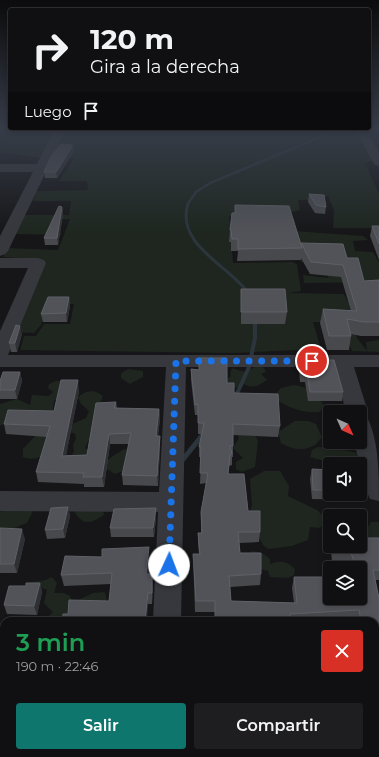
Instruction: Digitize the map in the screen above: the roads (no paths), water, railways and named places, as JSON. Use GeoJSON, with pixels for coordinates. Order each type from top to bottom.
{"type":"FeatureCollection","features":[{"type":"Feature","properties":{"kind":"street"},"geometry":{"type":"LineString","coordinates":[[0,251],[43,163]]}},
{"type":"Feature","properties":{"kind":"street"},"geometry":{"type":"LineString","coordinates":[[0,168],[41,168]]}},
{"type":"Feature","properties":{"kind":"street"},"geometry":{"type":"LineString","coordinates":[[0,263],[38,263],[0,353]]}},
{"type":"Feature","properties":{"kind":"street"},"geometry":{"type":"LineString","coordinates":[[0,361],[379,361]]}},
{"type":"Feature","properties":{"kind":"street"},"geometry":{"type":"LineString","coordinates":[[167,617],[176,361]]}},
{"type":"Feature","properties":{"kind":"street"},"geometry":{"type":"LineString","coordinates":[[342,361],[355,405]]}},
{"type":"Feature","properties":{"kind":"street"},"geometry":{"type":"LineString","coordinates":[[367,449],[379,492]]}},
{"type":"Feature","properties":{"kind":"street"},"geometry":{"type":"LineString","coordinates":[[0,501],[171,502]]}},
{"type":"Feature","properties":{"kind":"waterway"},"geometry":{"type":"LineString","coordinates":[[187,205],[196,192],[210,183],[257,163]]}},
{"type":"Feature","properties":{"kind":"waterway"},"geometry":{"type":"LineString","coordinates":[[188,204],[186,218],[189,231],[197,243],[206,254],[249,294]]}},
{"type":"Feature","properties":{"kind":"waterway"},"geometry":{"type":"LineString","coordinates":[[251,357],[255,338],[255,320]]}},
{"type":"Feature","properties":{"kind":"waterway"},"geometry":{"type":"LineString","coordinates":[[235,398],[249,367]]}},
{"type":"Feature","properties":{"kind":"waterway"},"geometry":{"type":"LineString","coordinates":[[181,462],[204,433]]}}]}
